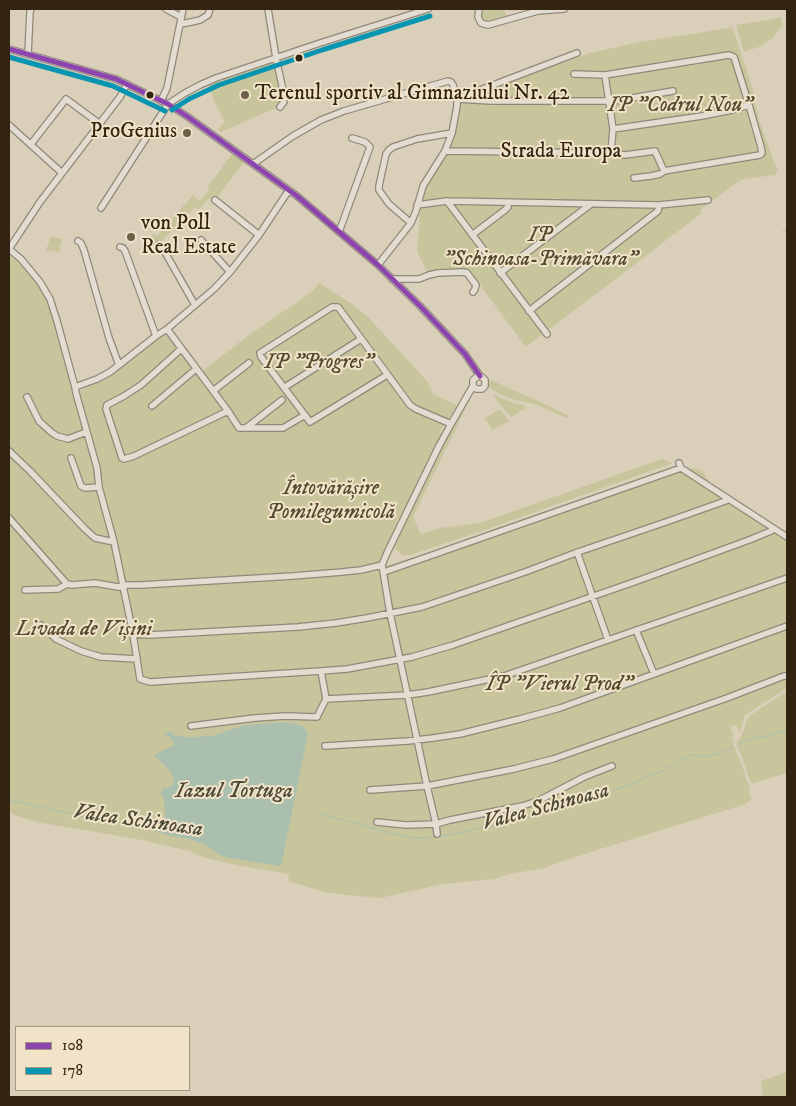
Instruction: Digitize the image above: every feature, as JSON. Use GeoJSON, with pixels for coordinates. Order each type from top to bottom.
{"type":"FeatureCollection","features":[{"type":"Feature","properties":{"kind":"street"},"geometry":{"type":"LineString","coordinates":[[28,54],[31,9]]}},
{"type":"Feature","properties":{"kind":"street"},"geometry":{"type":"LineString","coordinates":[[166,9],[181,20],[200,20],[208,15],[210,9]]}},
{"type":"Feature","properties":{"kind":"street"},"geometry":{"type":"LineString","coordinates":[[161,101],[167,88],[183,9]]}},
{"type":"Feature","properties":{"kind":"street"},"geometry":{"type":"LineString","coordinates":[[268,9],[283,90],[284,102],[280,107]]}},
{"type":"Feature","properties":{"kind":"street"},"geometry":{"type":"LineString","coordinates":[[101,208],[168,104],[185,93],[200,85],[276,58],[428,9]]}},
{"type":"Feature","properties":{"kind":"street"},"geometry":{"type":"LineString","coordinates":[[479,9],[478,17],[481,23],[488,25],[538,11],[564,9]]}},
{"type":"Feature","properties":{"kind":"street"},"geometry":{"type":"LineString","coordinates":[[9,49],[111,77],[168,104],[289,190],[378,265],[465,354],[480,376],[484,378],[484,388],[478,390],[473,386]]}},
{"type":"Feature","properties":{"kind":"street"},"geometry":{"type":"LineString","coordinates":[[457,99],[577,53]]}},
{"type":"Feature","properties":{"kind":"street"},"geometry":{"type":"LineString","coordinates":[[574,74],[605,75],[731,55],[734,57],[749,105],[702,116],[613,129]]}},
{"type":"Feature","properties":{"kind":"street"},"geometry":{"type":"LineString","coordinates":[[605,75],[613,129],[611,153]]}},
{"type":"Feature","properties":{"kind":"street"},"geometry":{"type":"LineString","coordinates":[[253,164],[293,136],[321,120],[353,108],[448,81],[453,85],[457,99],[456,116],[445,151],[425,180],[411,223],[378,265]]}},
{"type":"Feature","properties":{"kind":"street"},"geometry":{"type":"LineString","coordinates":[[127,84],[120,97],[40,202],[9,249],[33,273],[50,299],[97,468],[133,634],[140,679],[150,682],[321,671],[412,657],[446,648],[749,540],[773,528]]}},
{"type":"Feature","properties":{"kind":"street"},"geometry":{"type":"LineString","coordinates":[[457,99],[609,102],[673,91]]}},
{"type":"Feature","properties":{"kind":"street"},"geometry":{"type":"LineString","coordinates":[[31,144],[66,99],[100,124]]}},
{"type":"Feature","properties":{"kind":"street","name":"Strada Europa"},"geometry":{"type":"LineString","coordinates":[[634,178],[660,174],[664,171],[758,156],[762,153],[761,147],[749,105]]}},
{"type":"Feature","properties":{"kind":"street"},"geometry":{"type":"LineString","coordinates":[[9,125],[62,173]]}},
{"type":"Feature","properties":{"kind":"street"},"geometry":{"type":"LineString","coordinates":[[411,223],[389,204],[379,190],[386,154],[393,147],[417,139],[452,133]]}},
{"type":"Feature","properties":{"kind":"street"},"geometry":{"type":"LineString","coordinates":[[340,232],[370,147],[365,142],[352,138]]}},
{"type":"Feature","properties":{"kind":"street","name":"Strada Europa"},"geometry":{"type":"LineString","coordinates":[[445,151],[611,153],[625,155],[655,151],[664,171]]}},
{"type":"Feature","properties":{"kind":"street"},"geometry":{"type":"LineString","coordinates":[[75,387],[97,379],[119,365],[167,329],[214,289],[259,235],[289,190]]}},
{"type":"Feature","properties":{"kind":"street"},"geometry":{"type":"LineString","coordinates":[[215,200],[259,235]]}},
{"type":"Feature","properties":{"kind":"street"},"geometry":{"type":"LineString","coordinates":[[418,205],[447,201],[659,205],[708,200]]}},
{"type":"Feature","properties":{"kind":"street"},"geometry":{"type":"LineString","coordinates":[[447,201],[547,334]]}},
{"type":"Feature","properties":{"kind":"street"},"geometry":{"type":"LineString","coordinates":[[472,235],[505,210],[508,207],[508,202]]}},
{"type":"Feature","properties":{"kind":"street"},"geometry":{"type":"LineString","coordinates":[[500,273],[592,204]]}},
{"type":"Feature","properties":{"kind":"street"},"geometry":{"type":"LineString","coordinates":[[529,311],[658,211],[659,205]]}},
{"type":"Feature","properties":{"kind":"street"},"geometry":{"type":"LineString","coordinates":[[201,240],[230,272]]}},
{"type":"Feature","properties":{"kind":"street"},"geometry":{"type":"LineString","coordinates":[[78,241],[84,250],[109,338],[119,365]]}},
{"type":"Feature","properties":{"kind":"street"},"geometry":{"type":"LineString","coordinates":[[158,245],[162,247],[195,305]]}},
{"type":"Feature","properties":{"kind":"street"},"geometry":{"type":"LineString","coordinates":[[120,247],[125,251],[156,336]]}},
{"type":"Feature","properties":{"kind":"street"},"geometry":{"type":"LineString","coordinates":[[392,279],[419,279],[438,273],[464,272],[467,273],[476,285],[473,292]]}},
{"type":"Feature","properties":{"kind":"street"},"geometry":{"type":"LineString","coordinates":[[387,375],[310,422],[261,357],[260,353],[332,307],[338,307],[410,405],[451,424]]}},
{"type":"Feature","properties":{"kind":"street"},"geometry":{"type":"LineString","coordinates":[[167,329],[240,428],[283,428],[305,415]]}},
{"type":"Feature","properties":{"kind":"street"},"geometry":{"type":"LineString","coordinates":[[285,387],[361,339]]}},
{"type":"Feature","properties":{"kind":"street"},"geometry":{"type":"LineString","coordinates":[[181,349],[141,385],[107,405],[106,410],[122,458],[134,456],[228,411]]}},
{"type":"Feature","properties":{"kind":"street"},"geometry":{"type":"LineString","coordinates":[[213,391],[249,363]]}},
{"type":"Feature","properties":{"kind":"street"},"geometry":{"type":"LineString","coordinates":[[152,406],[196,369]]}},
{"type":"Feature","properties":{"kind":"street"},"geometry":{"type":"LineString","coordinates":[[437,834],[390,613],[383,568],[387,553],[451,424],[473,386],[473,380],[480,376]]}},
{"type":"Feature","properties":{"kind":"street"},"geometry":{"type":"LineString","coordinates":[[27,397],[39,421],[50,432],[68,439],[86,432]]}},
{"type":"Feature","properties":{"kind":"street"},"geometry":{"type":"LineString","coordinates":[[245,428],[282,400]]}},
{"type":"Feature","properties":{"kind":"street"},"geometry":{"type":"LineString","coordinates":[[9,451],[95,538],[114,542]]}},
{"type":"Feature","properties":{"kind":"street"},"geometry":{"type":"LineString","coordinates":[[72,458],[80,486],[84,488],[100,487]]}},
{"type":"Feature","properties":{"kind":"street"},"geometry":{"type":"LineString","coordinates":[[9,518],[67,584],[92,582],[123,586],[293,576],[383,568],[680,465],[728,500],[787,537]]}},
{"type":"Feature","properties":{"kind":"street"},"geometry":{"type":"LineString","coordinates":[[133,634],[150,635],[298,627],[336,623],[422,607],[728,500]]}},
{"type":"Feature","properties":{"kind":"street"},"geometry":{"type":"LineString","coordinates":[[577,552],[608,640]]}},
{"type":"Feature","properties":{"kind":"street"},"geometry":{"type":"LineString","coordinates":[[326,699],[407,695],[504,676],[787,578]]}},
{"type":"Feature","properties":{"kind":"street"},"geometry":{"type":"LineString","coordinates":[[25,590],[58,589],[67,584]]}},
{"type":"Feature","properties":{"kind":"street"},"geometry":{"type":"LineString","coordinates":[[41,625],[56,639],[75,649],[98,656],[137,659]]}},
{"type":"Feature","properties":{"kind":"street"},"geometry":{"type":"LineString","coordinates":[[325,746],[417,740],[460,734],[520,719],[560,708],[787,626]]}},
{"type":"Feature","properties":{"kind":"street"},"geometry":{"type":"LineString","coordinates":[[636,630],[654,674]]}},
{"type":"Feature","properties":{"kind":"street"},"geometry":{"type":"LineString","coordinates":[[191,726],[285,716],[317,717],[326,699],[321,671]]}},
{"type":"Feature","properties":{"kind":"street"},"geometry":{"type":"LineString","coordinates":[[370,790],[426,786],[553,759],[787,676]]}},
{"type":"Feature","properties":{"kind":"street"},"geometry":{"type":"LineString","coordinates":[[377,822],[406,825],[436,824],[532,804],[584,777],[612,766]]}},
{"type":"Feature","properties":{"kind":"green space"},"geometry":{"type":"Polygon","coordinates":[[[480,9],[499,9],[505,12],[507,16],[489,23],[481,21],[480,9]]]}},
{"type":"Feature","properties":{"kind":"green space"},"geometry":{"type":"Polygon","coordinates":[[[781,17],[782,26],[773,38],[759,47],[744,52],[736,25],[781,17]]]}},
{"type":"Feature","properties":{"kind":"green space"},"geometry":{"type":"Polygon","coordinates":[[[732,26],[752,87],[759,120],[775,165],[778,168],[774,178],[773,175],[740,180],[700,210],[702,213],[526,347],[468,269],[427,272],[417,250],[424,186],[453,139],[462,98],[590,53],[639,42],[732,26]]]}},
{"type":"Feature","properties":{"kind":"green space","name":"Terenul sportiv al Gimnaziului Nr. 42"},"geometry":{"type":"Polygon","coordinates":[[[273,62],[277,66],[282,103],[276,108],[221,132],[218,129],[225,122],[208,85],[273,62]]]}},
{"type":"Feature","properties":{"kind":"green space"},"geometry":{"type":"Polygon","coordinates":[[[232,154],[244,162],[214,202],[209,198],[198,210],[195,207],[159,244],[150,238],[153,234],[157,236],[164,228],[166,229],[172,219],[193,195],[200,201],[209,190],[207,188],[232,154]]]}},
{"type":"Feature","properties":{"kind":"green space"},"geometry":{"type":"Polygon","coordinates":[[[51,236],[62,239],[59,252],[46,250],[51,236]]]}},
{"type":"Feature","properties":{"kind":"green space"},"geometry":{"type":"Polygon","coordinates":[[[9,255],[21,264],[34,279],[47,301],[74,396],[78,395],[79,391],[102,381],[120,369],[155,340],[167,334],[197,375],[249,335],[313,291],[319,283],[367,316],[427,381],[433,394],[457,405],[446,424],[444,423],[440,432],[442,433],[422,473],[418,476],[421,477],[400,520],[397,519],[396,522],[399,523],[380,562],[381,569],[387,565],[488,532],[678,465],[701,470],[712,485],[787,535],[787,688],[745,715],[740,733],[736,725],[730,727],[734,735],[732,736],[733,740],[735,739],[733,744],[742,765],[752,799],[746,804],[545,868],[510,874],[494,879],[443,884],[380,898],[325,892],[288,881],[289,874],[236,865],[207,858],[193,852],[142,840],[37,822],[14,815],[9,810],[9,255]]]}},
{"type":"Feature","properties":{"kind":"green space"},"geometry":{"type":"Polygon","coordinates":[[[491,380],[569,416],[567,418],[535,404],[499,394],[489,387],[488,384],[491,380]]]}},
{"type":"Feature","properties":{"kind":"green space"},"geometry":{"type":"Polygon","coordinates":[[[471,393],[473,393],[413,517],[421,534],[440,528],[480,523],[662,459],[673,463],[479,532],[410,555],[402,555],[394,548],[394,545],[443,443],[471,393]]]}},
{"type":"Feature","properties":{"kind":"green space"},"geometry":{"type":"Polygon","coordinates":[[[493,394],[515,404],[524,405],[526,408],[511,417],[493,394]]]}},
{"type":"Feature","properties":{"kind":"green space"},"geometry":{"type":"Polygon","coordinates":[[[500,409],[509,421],[492,430],[485,418],[500,409]]]}},
{"type":"Feature","properties":{"kind":"green space"},"geometry":{"type":"Polygon","coordinates":[[[787,691],[787,773],[753,783],[750,781],[736,744],[743,732],[747,719],[787,691]]]}},
{"type":"Feature","properties":{"kind":"green space"},"geometry":{"type":"Polygon","coordinates":[[[787,1072],[787,1097],[763,1097],[761,1081],[787,1072]]]}},
{"type":"Feature","properties":{"kind":"water","name":"Iazul Tortuga"},"geometry":{"type":"Polygon","coordinates":[[[284,722],[304,727],[308,734],[281,866],[228,858],[205,845],[189,839],[149,829],[150,822],[166,827],[164,798],[161,795],[162,788],[174,784],[171,772],[154,755],[174,745],[174,742],[164,732],[171,732],[176,736],[212,736],[246,725],[284,722]]]}},
{"type":"Feature","properties":{"kind":"waterway","name":"Valea Schinoasa"},"geometry":{"type":"LineString","coordinates":[[738,745],[755,737],[766,737],[787,729]]}},
{"type":"Feature","properties":{"kind":"waterway","name":"Valea Schinoasa"},"geometry":{"type":"LineString","coordinates":[[441,836],[529,817],[588,801],[660,772],[693,754],[703,757],[721,753],[733,747]]}},
{"type":"Feature","properties":{"kind":"waterway","name":"Valea Schinoasa"},"geometry":{"type":"LineString","coordinates":[[9,800],[81,816],[150,827]]}},
{"type":"Feature","properties":{"kind":"waterway","name":"Valea Schinoasa"},"geometry":{"type":"LineString","coordinates":[[318,813],[402,836],[416,838],[434,837]]}},
{"type":"Feature","properties":{"kind":"transit line","name":"178"},"geometry":{"type":"LineString","coordinates":[[172,110],[189,99],[219,85],[430,16]]}},
{"type":"Feature","properties":{"kind":"transit line","name":"108"},"geometry":{"type":"LineString","coordinates":[[9,49],[116,79],[168,104],[188,117],[297,196],[378,265],[465,354],[480,376]]}},
{"type":"Feature","properties":{"kind":"transit line","name":"178"},"geometry":{"type":"LineString","coordinates":[[9,57],[113,86],[165,111]]}},
{"type":"Feature","properties":{"kind":"place","name":"Terenul sportiv al Gimnaziului Nr. 42"},"geometry":{"type":"Point","coordinates":[245,95]}},
{"type":"Feature","properties":{"kind":"place","name":"ProGenius"},"geometry":{"type":"Point","coordinates":[187,133]}},
{"type":"Feature","properties":{"kind":"place","name":"von Poll Real Estate"},"geometry":{"type":"Point","coordinates":[131,237]}},
{"type":"Feature","properties":{"kind":"park label","name":"IP \"Codrul Nou\""},"geometry":{"type":"Point","coordinates":[680,107]}},
{"type":"Feature","properties":{"kind":"park label","name":"IP \"Schinoasa-Primăvara\""},"geometry":{"type":"Point","coordinates":[540,249]}},
{"type":"Feature","properties":{"kind":"park label","name":"IP \"Progres\""},"geometry":{"type":"Point","coordinates":[319,364]}},
{"type":"Feature","properties":{"kind":"park label","name":"Întovărășire Pomilegumicolă"},"geometry":{"type":"Point","coordinates":[331,502]}},
{"type":"Feature","properties":{"kind":"park label","name":"Livada de Vișini"},"geometry":{"type":"Point","coordinates":[84,631]}},
{"type":"Feature","properties":{"kind":"park label","name":"ÎP \"Vierul Prod\""},"geometry":{"type":"Point","coordinates":[559,686]}}]}
